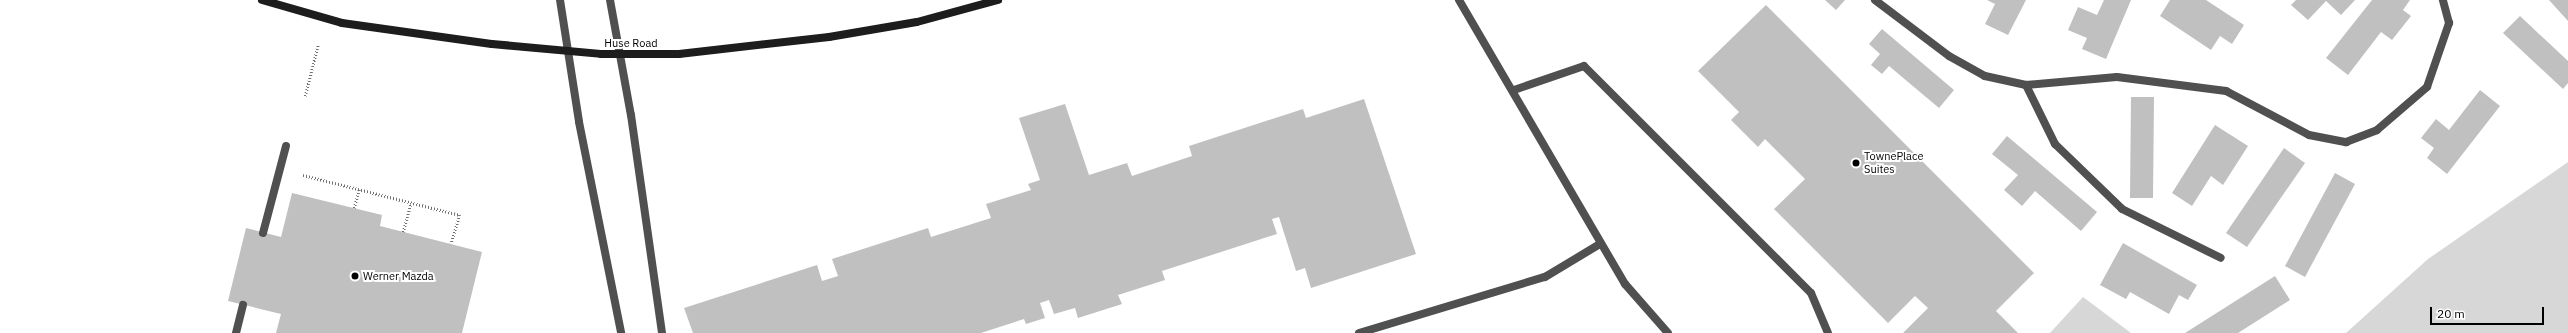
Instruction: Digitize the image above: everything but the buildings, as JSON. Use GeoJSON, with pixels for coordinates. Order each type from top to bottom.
{"type":"FeatureCollection","features":[{"type":"Feature","properties":{"kind":"street","name":"Huse Road"},"geometry":{"type":"LineString","coordinates":[[262,0],[342,23],[492,44],[619,54],[679,54],[829,37],[918,22],[998,0]]}},
{"type":"Feature","properties":{"kind":"lane"},"geometry":{"type":"LineString","coordinates":[[560,0],[579,122],[621,333]]}},
{"type":"Feature","properties":{"kind":"lane"},"geometry":{"type":"LineString","coordinates":[[610,0],[631,115],[662,333]]}},
{"type":"Feature","properties":{"kind":"lane"},"geometry":{"type":"LineString","coordinates":[[1459,0],[1514,90],[1600,244],[1625,284],[1668,333]]}},
{"type":"Feature","properties":{"kind":"lane"},"geometry":{"type":"LineString","coordinates":[[1875,0],[1948,56],[1985,76],[2026,85],[2117,77],[2226,91],[2309,135],[2346,142],[2377,130],[2427,87],[2449,23],[2443,0]]}},
{"type":"Feature","properties":{"kind":"lane"},"geometry":{"type":"LineString","coordinates":[[1514,90],[1584,66],[1811,293],[1828,333]]}},
{"type":"Feature","properties":{"kind":"lane"},"geometry":{"type":"LineString","coordinates":[[2026,85],[2055,144],[2122,209],[2221,258]]}},
{"type":"Feature","properties":{"kind":"lane"},"geometry":{"type":"LineString","coordinates":[[263,233],[286,146]]}},
{"type":"Feature","properties":{"kind":"lane"},"geometry":{"type":"LineString","coordinates":[[1359,333],[1545,277],[1600,244]]}},
{"type":"Feature","properties":{"kind":"lane"},"geometry":{"type":"LineString","coordinates":[[236,333],[243,305]]}},
{"type":"Feature","properties":{"kind":"path"},"geometry":{"type":"LineString","coordinates":[[305,96],[318,45]]}},
{"type":"Feature","properties":{"kind":"path"},"geometry":{"type":"LineString","coordinates":[[300,174],[460,215],[451,244]]}},
{"type":"Feature","properties":{"kind":"path"},"geometry":{"type":"LineString","coordinates":[[354,208],[359,189]]}},
{"type":"Feature","properties":{"kind":"path"},"geometry":{"type":"LineString","coordinates":[[403,232],[411,203]]}},
{"type":"Feature","properties":{"kind":"shaded area"},"geometry":{"type":"Polygon","coordinates":[[[2568,162],[2568,333],[2346,333],[2428,259],[2568,162]]]}},
{"type":"Feature","properties":{"kind":"shaded area"},"geometry":{"type":"Polygon","coordinates":[[[2083,297],[2131,333],[2050,333],[2083,297]]]}},
{"type":"Feature","properties":{"kind":"place","name":"TownePlace Suites"},"geometry":{"type":"Point","coordinates":[1856,163]}},
{"type":"Feature","properties":{"kind":"place","name":"Werner Mazda"},"geometry":{"type":"Point","coordinates":[355,276]}}]}
